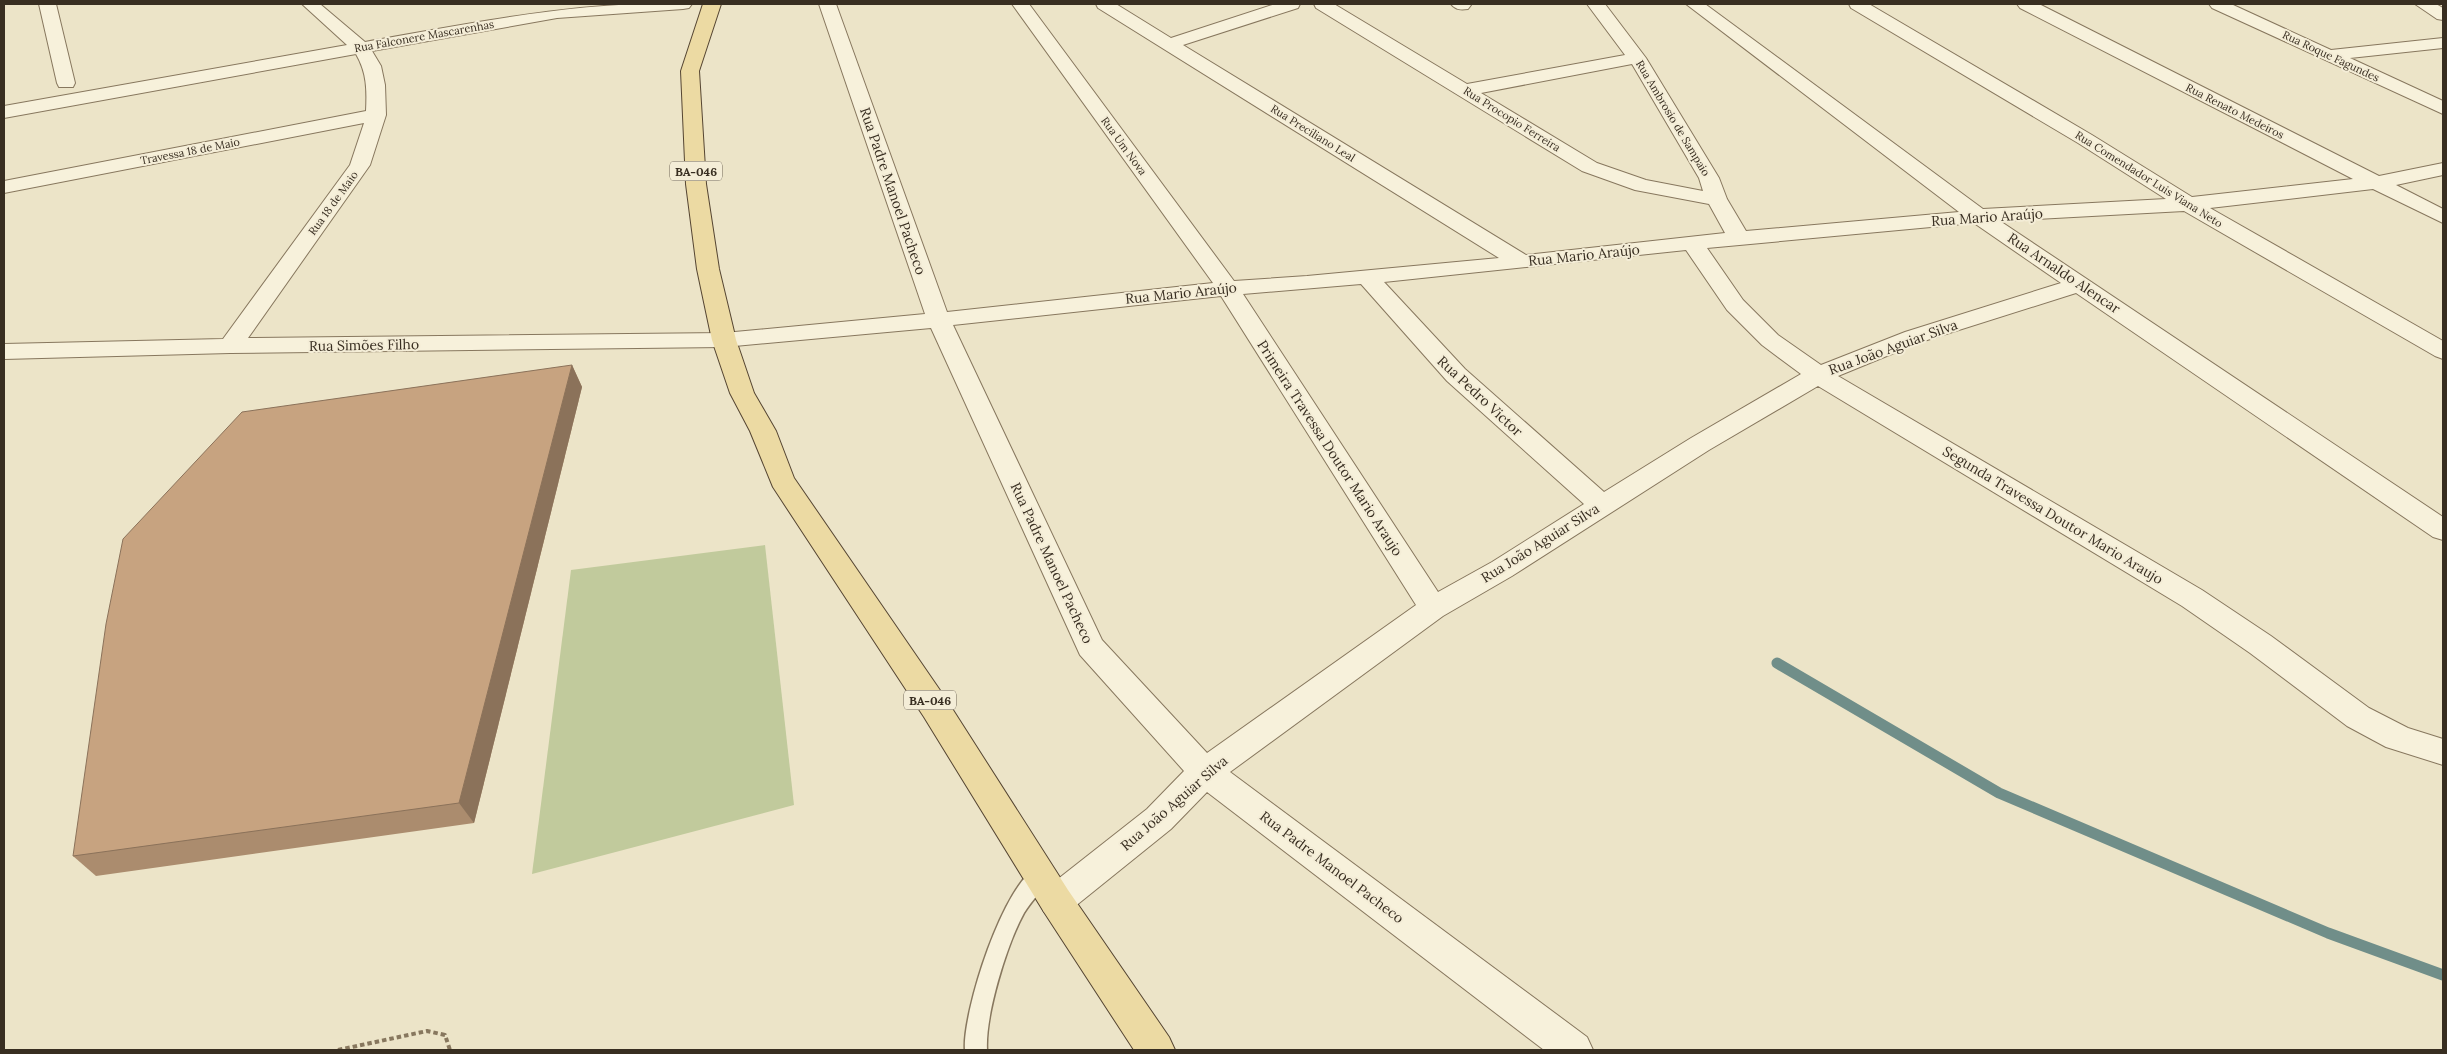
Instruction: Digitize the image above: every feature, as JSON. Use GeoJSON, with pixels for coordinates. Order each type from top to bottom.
{"type":"FeatureCollection","features":[{"type":"Feature","properties":{"kind":"main road","name":"BA-046"},"geometry":{"type":"LineString","coordinates":[[712,4],[690,70],[696,184],[708,269],[724,340],[742,392],[762,431],[782,480],[935,708],[1056,900],[1156,1050]]}},
{"type":"Feature","properties":{"kind":"street"},"geometry":{"type":"LineString","coordinates":[[47,4],[66,83]]}},
{"type":"Feature","properties":{"kind":"street","name":"Rua 18 de Maio"},"geometry":{"type":"LineString","coordinates":[[230,346],[360,165],[376,115],[376,85],[372,66],[361,48],[310,4]]}},
{"type":"Feature","properties":{"kind":"street","name":"Rua Falconere Mascarenhas"},"geometry":{"type":"LineString","coordinates":[[4,112],[361,48],[558,8],[683,4]]}},
{"type":"Feature","properties":{"kind":"street","name":"Rua Padre Manoel Pacheco"},"geometry":{"type":"LineString","coordinates":[[827,4],[938,318],[1091,647],[1205,772],[1574,1050]]}},
{"type":"Feature","properties":{"kind":"street","name":"Rua Um Nova"},"geometry":{"type":"LineString","coordinates":[[1020,4],[1228,288]]}},
{"type":"Feature","properties":{"kind":"street","name":"Rua Preciliano Leal"},"geometry":{"type":"LineString","coordinates":[[1104,4],[1522,262]]}},
{"type":"Feature","properties":{"kind":"street"},"geometry":{"type":"LineString","coordinates":[[1169,44],[1292,4]]}},
{"type":"Feature","properties":{"kind":"street","name":"Rua Procopio Ferreira"},"geometry":{"type":"LineString","coordinates":[[1322,4],[1389,41],[1598,171],[1644,186],[1717,199]]}},
{"type":"Feature","properties":{"kind":"street","name":"Rua Ambrosio de Sampaio"},"geometry":{"type":"LineString","coordinates":[[1596,4],[1637,58],[1709,178],[1717,199],[1739,238]]}},
{"type":"Feature","properties":{"kind":"street","name":"Rua Arnaldo Alencar"},"geometry":{"type":"LineString","coordinates":[[1694,4],[1978,216],[2443,530]]}},
{"type":"Feature","properties":{"kind":"street","name":"Rua Comendador Luis Viana Neto"},"geometry":{"type":"LineString","coordinates":[[1858,4],[2085,139],[2188,204],[2443,351]]}},
{"type":"Feature","properties":{"kind":"street","name":"Rua Renato Medeiros"},"geometry":{"type":"LineString","coordinates":[[2026,4],[2443,217]]}},
{"type":"Feature","properties":{"kind":"street","name":"Rua Roque Fagundes"},"geometry":{"type":"LineString","coordinates":[[2218,4],[2443,108]]}},
{"type":"Feature","properties":{"kind":"street"},"geometry":{"type":"LineString","coordinates":[[2424,4],[2443,15]]}},
{"type":"Feature","properties":{"kind":"street"},"geometry":{"type":"LineString","coordinates":[[2330,56],[2443,43]]}},
{"type":"Feature","properties":{"kind":"street"},"geometry":{"type":"LineString","coordinates":[[1465,90],[1637,58]]}},
{"type":"Feature","properties":{"kind":"street","name":"Rua Falconere Mascarenhas"},"geometry":{"type":"LineString","coordinates":[[4,95],[66,83],[122,77],[144,78],[168,84]]}},
{"type":"Feature","properties":{"kind":"street","name":"Travessa 18 de Maio"},"geometry":{"type":"LineString","coordinates":[[4,187],[376,115]]}},
{"type":"Feature","properties":{"kind":"street","name":"Rua Mario Araújo"},"geometry":{"type":"LineString","coordinates":[[724,340],[1228,288],[1522,262],[1739,238],[1824,232],[1978,216],[2188,204],[2375,183],[2443,169]]}},
{"type":"Feature","properties":{"kind":"street","name":"Segunda Travessa Doutor Mario Araujo"},"geometry":{"type":"LineString","coordinates":[[1692,243],[1735,305],[1770,340],[1818,375],[2238,627],[2372,727],[2416,746],[2443,752]]}},
{"type":"Feature","properties":{"kind":"street","name":"Rua Pedro Victor"},"geometry":{"type":"LineString","coordinates":[[1367,277],[1425,344],[1456,375],[1602,505]]}},
{"type":"Feature","properties":{"kind":"street","name":"Rua João Aguiar Silva"},"geometry":{"type":"LineString","coordinates":[[1056,900],[1159,819],[1205,772],[1433,608],[1502,569],[1602,505],[1818,375],[1913,337],[2080,284]]}},
{"type":"Feature","properties":{"kind":"street","name":"Primeira Travessa Doutor Mario Araujo"},"geometry":{"type":"LineString","coordinates":[[1228,288],[1433,608]]}},
{"type":"Feature","properties":{"kind":"street","name":"Rua Simões Filho"},"geometry":{"type":"LineString","coordinates":[[4,352],[230,346],[724,340]]}},
{"type":"Feature","properties":{"kind":"lane"},"geometry":{"type":"LineString","coordinates":[[976,1050],[975,1034],[989,975],[1016,908],[1040,875]]}},
{"type":"Feature","properties":{"kind":"path"},"geometry":{"type":"LineString","coordinates":[[338,1050],[427,1031],[445,1035],[450,1050]]}},
{"type":"Feature","properties":{"kind":"green space"},"geometry":{"type":"Polygon","coordinates":[[[765,545],[794,805],[532,874],[571,570],[765,545]]]}},
{"type":"Feature","properties":{"kind":"building"},"geometry":{"type":"Polygon","coordinates":[[[572,365],[459,803],[73,856],[106,624],[123,539],[242,412],[572,365]]]}},
{"type":"Feature","properties":{"kind":"waterway"},"geometry":{"type":"LineString","coordinates":[[1777,663],[1999,793],[2328,933],[2443,975]]}}]}
